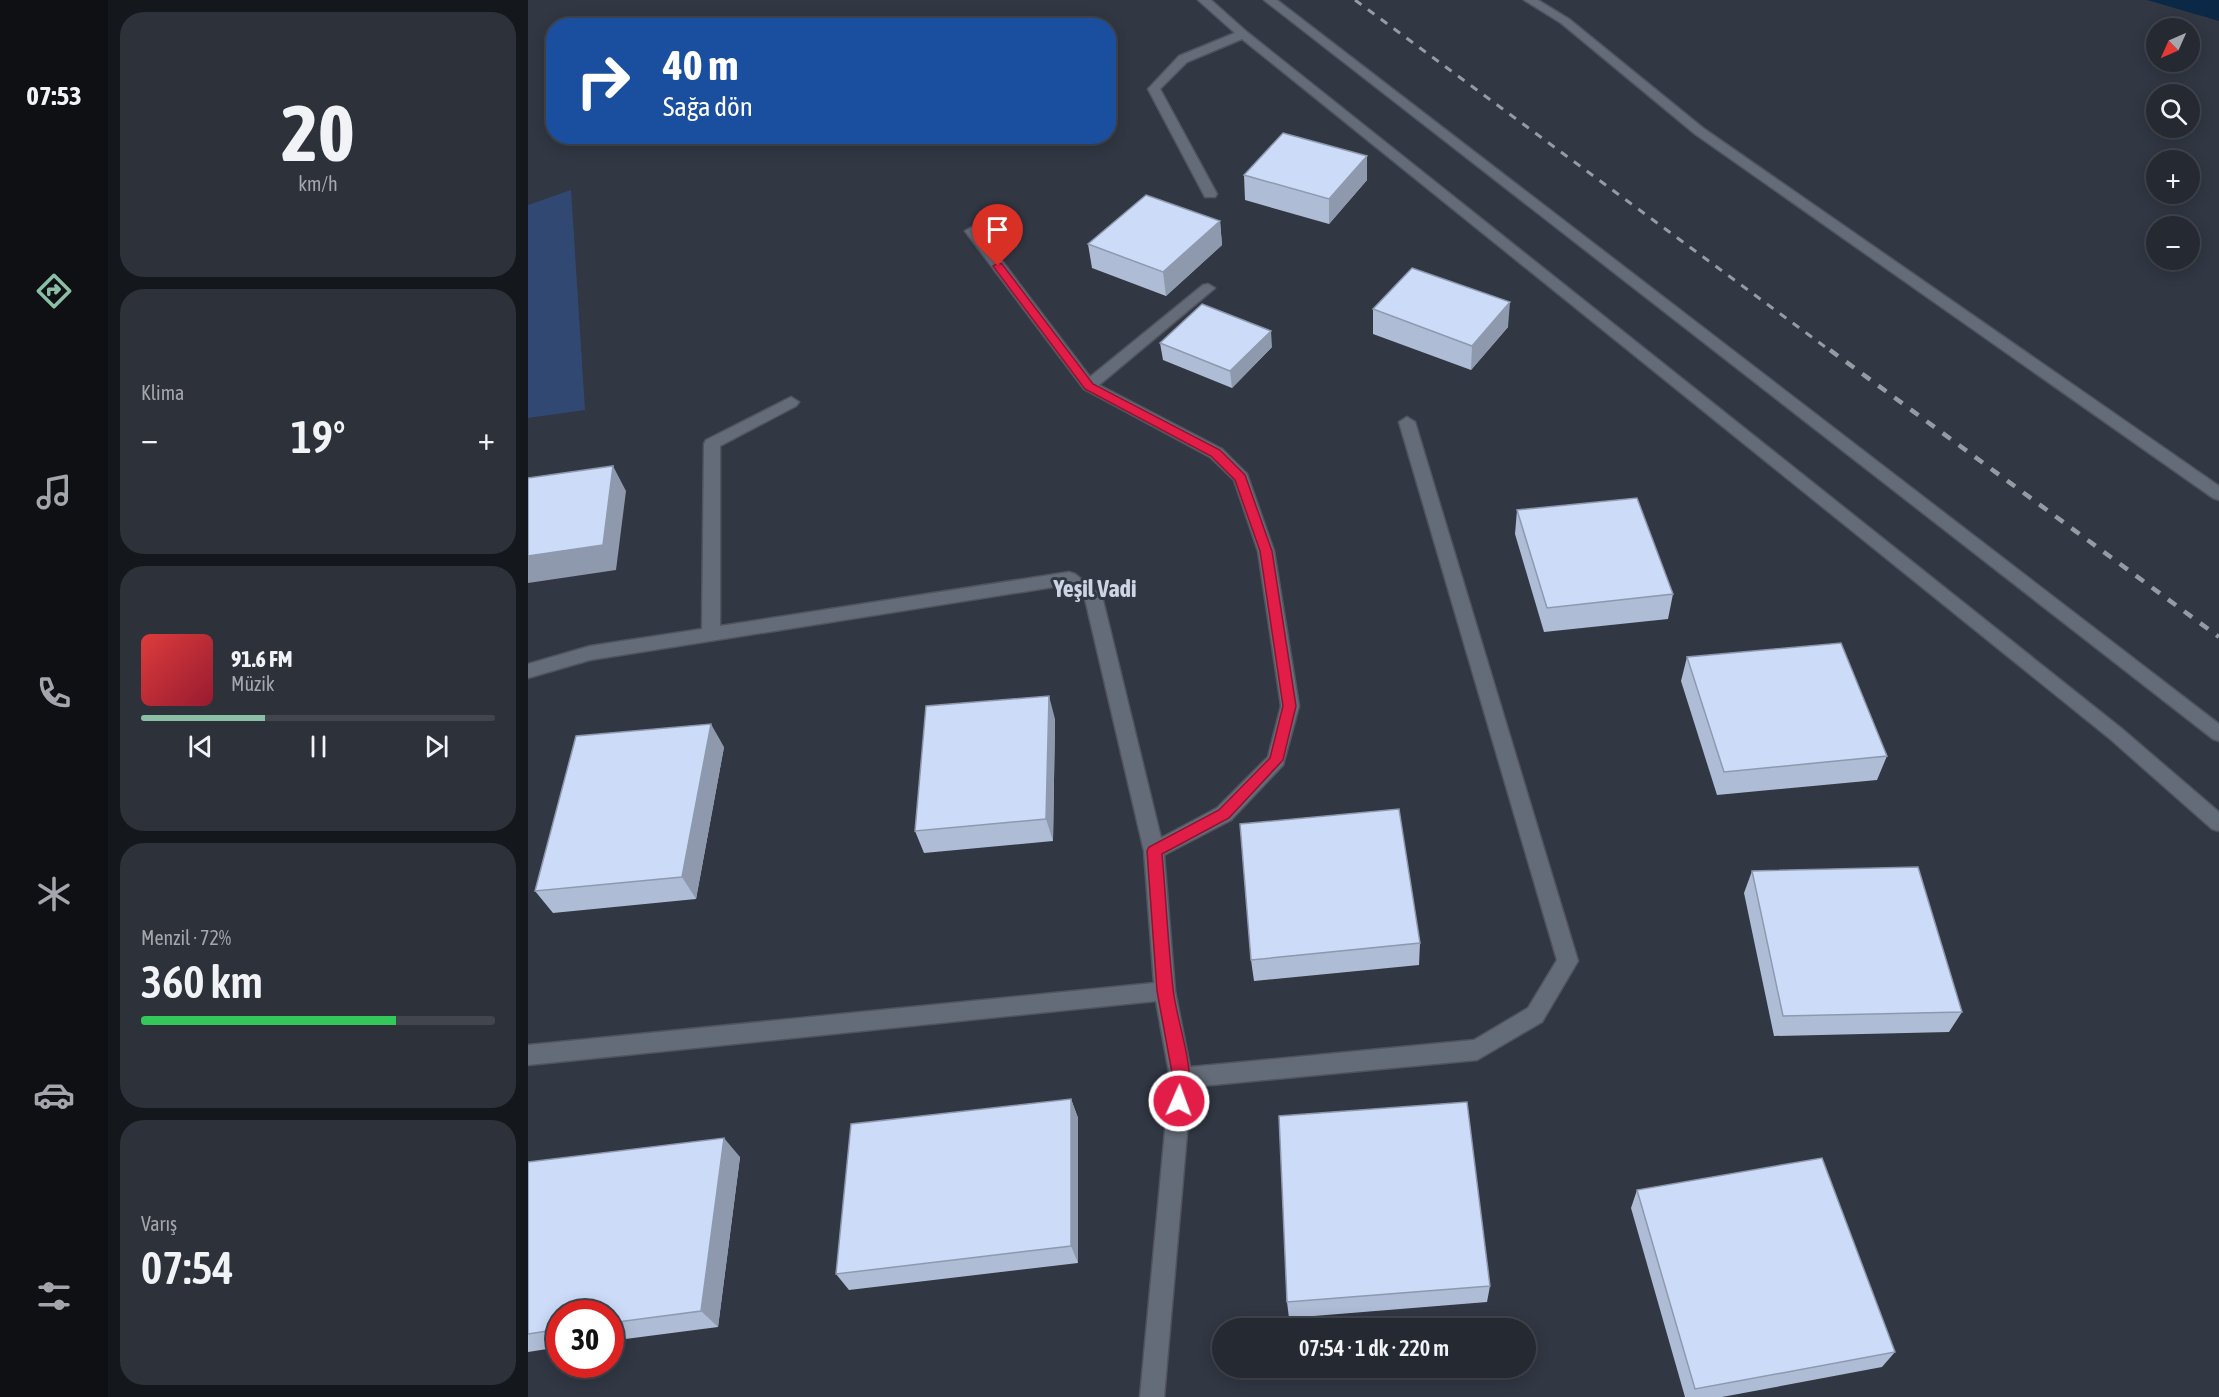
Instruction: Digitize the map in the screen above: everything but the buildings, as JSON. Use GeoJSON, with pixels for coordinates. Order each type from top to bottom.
{"type":"FeatureCollection","features":[{"type":"Feature","properties":{"kind":"street"},"geometry":{"type":"LineString","coordinates":[[1204,0],[1243,34],[2115,733],[2219,823]]}},
{"type":"Feature","properties":{"kind":"street"},"geometry":{"type":"LineString","coordinates":[[1270,0],[2219,734]]}},
{"type":"Feature","properties":{"kind":"street"},"geometry":{"type":"LineString","coordinates":[[1530,0],[1565,21],[1698,130],[2219,494]]}},
{"type":"Feature","properties":{"kind":"street"},"geometry":{"type":"LineString","coordinates":[[1210,194],[1154,89],[1183,59],[1243,34]]}},
{"type":"Feature","properties":{"kind":"street"},"geometry":{"type":"LineString","coordinates":[[972,231],[1089,386],[1216,453],[1241,478],[1266,551],[1290,706],[1276,760],[1224,814],[1154,851]]}},
{"type":"Feature","properties":{"kind":"street"},"geometry":{"type":"LineString","coordinates":[[1089,386],[1208,288]]}},
{"type":"Feature","properties":{"kind":"street"},"geometry":{"type":"LineString","coordinates":[[711,633],[712,444],[791,402]]}},
{"type":"Feature","properties":{"kind":"street"},"geometry":{"type":"LineString","coordinates":[[1181,1078],[1477,1050],[1535,1015],[1568,961],[1407,422]]}},
{"type":"Feature","properties":{"kind":"street"},"geometry":{"type":"LineString","coordinates":[[528,671],[590,653],[1069,578],[1093,597],[1154,851],[1165,991],[1181,1078],[1152,1397]]}},
{"type":"Feature","properties":{"kind":"street"},"geometry":{"type":"LineString","coordinates":[[528,1055],[1165,991]]}},
{"type":"Feature","properties":{"kind":"shaded area"},"geometry":{"type":"Polygon","coordinates":[[[2147,0],[2219,0],[2219,21],[2147,0]]]}},
{"type":"Feature","properties":{"kind":"shaded area"},"geometry":{"type":"Polygon","coordinates":[[[571,190],[585,410],[528,418],[528,205],[571,190]]]}},
{"type":"Feature","properties":{"kind":"railway"},"geometry":{"type":"LineString","coordinates":[[1355,0],[1832,352]]}},
{"type":"Feature","properties":{"kind":"railway"},"geometry":{"type":"LineString","coordinates":[[1830,350],[2219,637]]}},
{"type":"Feature","properties":{"kind":"district","name":"Yeşil Vadi"},"geometry":{"type":"Point","coordinates":[1095,589]}},
{"type":"Feature","properties":{"kind":"route"},"geometry":{"type":"LineString","coordinates":[[998,266],[1089,386],[1216,453],[1241,478],[1266,551],[1290,706],[1276,760],[1224,814],[1154,851],[1165,991],[1181,1078],[1179,1101]]}}]}
